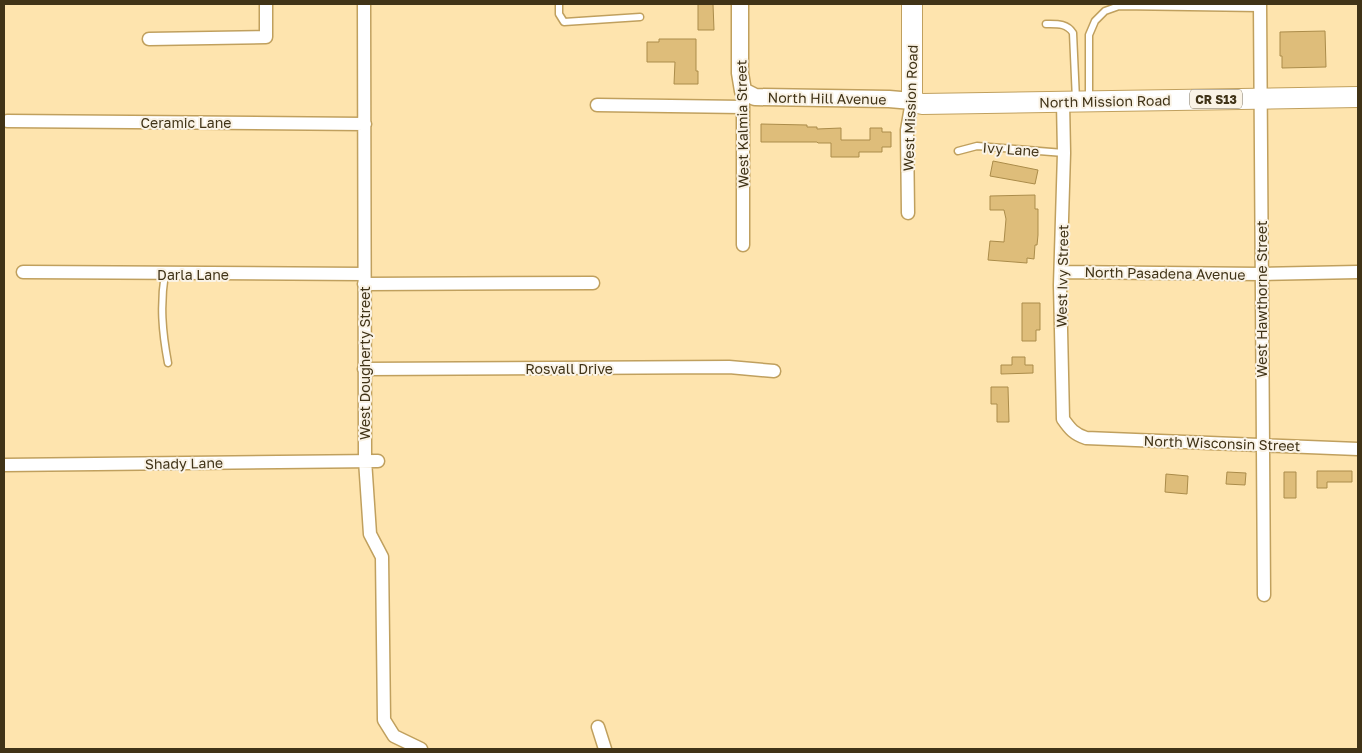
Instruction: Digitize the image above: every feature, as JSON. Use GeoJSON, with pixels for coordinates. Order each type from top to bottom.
{"type":"FeatureCollection","features":[{"type":"Feature","properties":{"kind":"main road","name":"West Mission Road"},"geometry":{"type":"LineString","coordinates":[[912,4],[912,101]]}},
{"type":"Feature","properties":{"kind":"main road","name":"North Mission Road"},"geometry":{"type":"LineString","coordinates":[[912,101],[922,104],[1358,97]]}},
{"type":"Feature","properties":{"kind":"street"},"geometry":{"type":"LineString","coordinates":[[149,38],[266,38],[266,4]]}},
{"type":"Feature","properties":{"kind":"street","name":"West Dougherty Street"},"geometry":{"type":"LineString","coordinates":[[364,4],[365,460],[370,534],[382,558],[384,720],[394,736],[421,749]]}},
{"type":"Feature","properties":{"kind":"street","name":"West Kalmia Street"},"geometry":{"type":"LineString","coordinates":[[740,4],[740,73],[743,100],[743,245]]}},
{"type":"Feature","properties":{"kind":"street","name":"West Hawthorne Street"},"geometry":{"type":"LineString","coordinates":[[1260,6],[1264,594]]}},
{"type":"Feature","properties":{"kind":"street","name":"North Hill Avenue"},"geometry":{"type":"LineString","coordinates":[[597,105],[743,100],[755,97],[912,101]]}},
{"type":"Feature","properties":{"kind":"street","name":"West Mission Road"},"geometry":{"type":"LineString","coordinates":[[908,213],[907,130],[912,101]]}},
{"type":"Feature","properties":{"kind":"street","name":"West Ivy Street"},"geometry":{"type":"LineString","coordinates":[[1076,102],[1064,153],[1061,272],[1063,419],[1075,435],[1086,438]]}},
{"type":"Feature","properties":{"kind":"street","name":"Ceramic Lane"},"geometry":{"type":"LineString","coordinates":[[5,122],[365,124]]}},
{"type":"Feature","properties":{"kind":"street","name":"Darla Lane"},"geometry":{"type":"LineString","coordinates":[[23,272],[165,273],[593,283]]}},
{"type":"Feature","properties":{"kind":"street","name":"North Pasadena Avenue"},"geometry":{"type":"LineString","coordinates":[[1061,272],[1261,274],[1358,272]]}},
{"type":"Feature","properties":{"kind":"street","name":"Rosvall Drive"},"geometry":{"type":"LineString","coordinates":[[364,369],[729,367],[774,371]]}},
{"type":"Feature","properties":{"kind":"street","name":"North Wisconsin Street"},"geometry":{"type":"LineString","coordinates":[[1086,438],[1358,448]]}},
{"type":"Feature","properties":{"kind":"street","name":"Shady Lane"},"geometry":{"type":"LineString","coordinates":[[4,465],[378,461]]}},
{"type":"Feature","properties":{"kind":"street"},"geometry":{"type":"LineString","coordinates":[[598,727],[605,749]]}},
{"type":"Feature","properties":{"kind":"lane"},"geometry":{"type":"LineString","coordinates":[[559,4],[559,14],[564,22],[640,18]]}},
{"type":"Feature","properties":{"kind":"lane"},"geometry":{"type":"LineString","coordinates":[[1076,102],[1089,35],[1096,21],[1105,11],[1119,6],[1260,6]]}},
{"type":"Feature","properties":{"kind":"lane"},"geometry":{"type":"LineString","coordinates":[[1046,24],[1068,26],[1073,33],[1076,102]]}},
{"type":"Feature","properties":{"kind":"lane","name":"Ivy Lane"},"geometry":{"type":"LineString","coordinates":[[958,150],[977,146],[1064,153]]}},
{"type":"Feature","properties":{"kind":"lane"},"geometry":{"type":"LineString","coordinates":[[165,273],[161,304],[162,329],[168,363]]}},
{"type":"Feature","properties":{"kind":"building"},"geometry":{"type":"Polygon","coordinates":[[[698,4],[713,4],[714,30],[698,30],[698,4]]]}},
{"type":"Feature","properties":{"kind":"building"},"geometry":{"type":"Polygon","coordinates":[[[1325,31],[1326,67],[1282,68],[1280,32],[1325,31]]]}},
{"type":"Feature","properties":{"kind":"building"},"geometry":{"type":"Polygon","coordinates":[[[659,39],[696,39],[698,84],[674,84],[675,62],[647,62],[647,42],[659,42],[659,39]]]}},
{"type":"Feature","properties":{"kind":"building"},"geometry":{"type":"Polygon","coordinates":[[[761,124],[807,125],[807,127],[817,127],[817,129],[841,128],[841,140],[870,140],[870,128],[882,128],[882,132],[891,132],[891,147],[882,147],[882,152],[859,152],[859,157],[831,157],[831,143],[761,142],[761,124]]]}},
{"type":"Feature","properties":{"kind":"building"},"geometry":{"type":"Polygon","coordinates":[[[993,161],[1038,170],[1035,184],[990,176],[993,161]]]}},
{"type":"Feature","properties":{"kind":"building"},"geometry":{"type":"Polygon","coordinates":[[[1035,195],[1035,209],[1038,209],[1038,235],[1034,259],[1027,258],[1027,263],[988,260],[990,241],[1004,242],[1006,219],[1004,210],[990,210],[990,196],[1035,195]]]}},
{"type":"Feature","properties":{"kind":"building"},"geometry":{"type":"Polygon","coordinates":[[[1022,303],[1040,303],[1040,330],[1036,330],[1036,341],[1022,341],[1022,303]]]}},
{"type":"Feature","properties":{"kind":"building"},"geometry":{"type":"Polygon","coordinates":[[[1012,357],[1025,357],[1025,365],[1033,365],[1033,373],[1001,374],[1001,365],[1012,365],[1012,357]]]}},
{"type":"Feature","properties":{"kind":"building"},"geometry":{"type":"Polygon","coordinates":[[[991,387],[1008,387],[1009,422],[997,422],[997,404],[991,404],[991,387]]]}},
{"type":"Feature","properties":{"kind":"building"},"geometry":{"type":"Polygon","coordinates":[[[1317,471],[1352,471],[1352,482],[1327,482],[1327,488],[1317,488],[1317,471]]]}},
{"type":"Feature","properties":{"kind":"building"},"geometry":{"type":"Polygon","coordinates":[[[1227,472],[1246,473],[1245,485],[1226,484],[1227,472]]]}},
{"type":"Feature","properties":{"kind":"building"},"geometry":{"type":"Polygon","coordinates":[[[1284,472],[1296,472],[1296,498],[1284,498],[1284,472]]]}},
{"type":"Feature","properties":{"kind":"building"},"geometry":{"type":"Polygon","coordinates":[[[1166,474],[1188,476],[1187,494],[1165,492],[1166,474]]]}}]}
